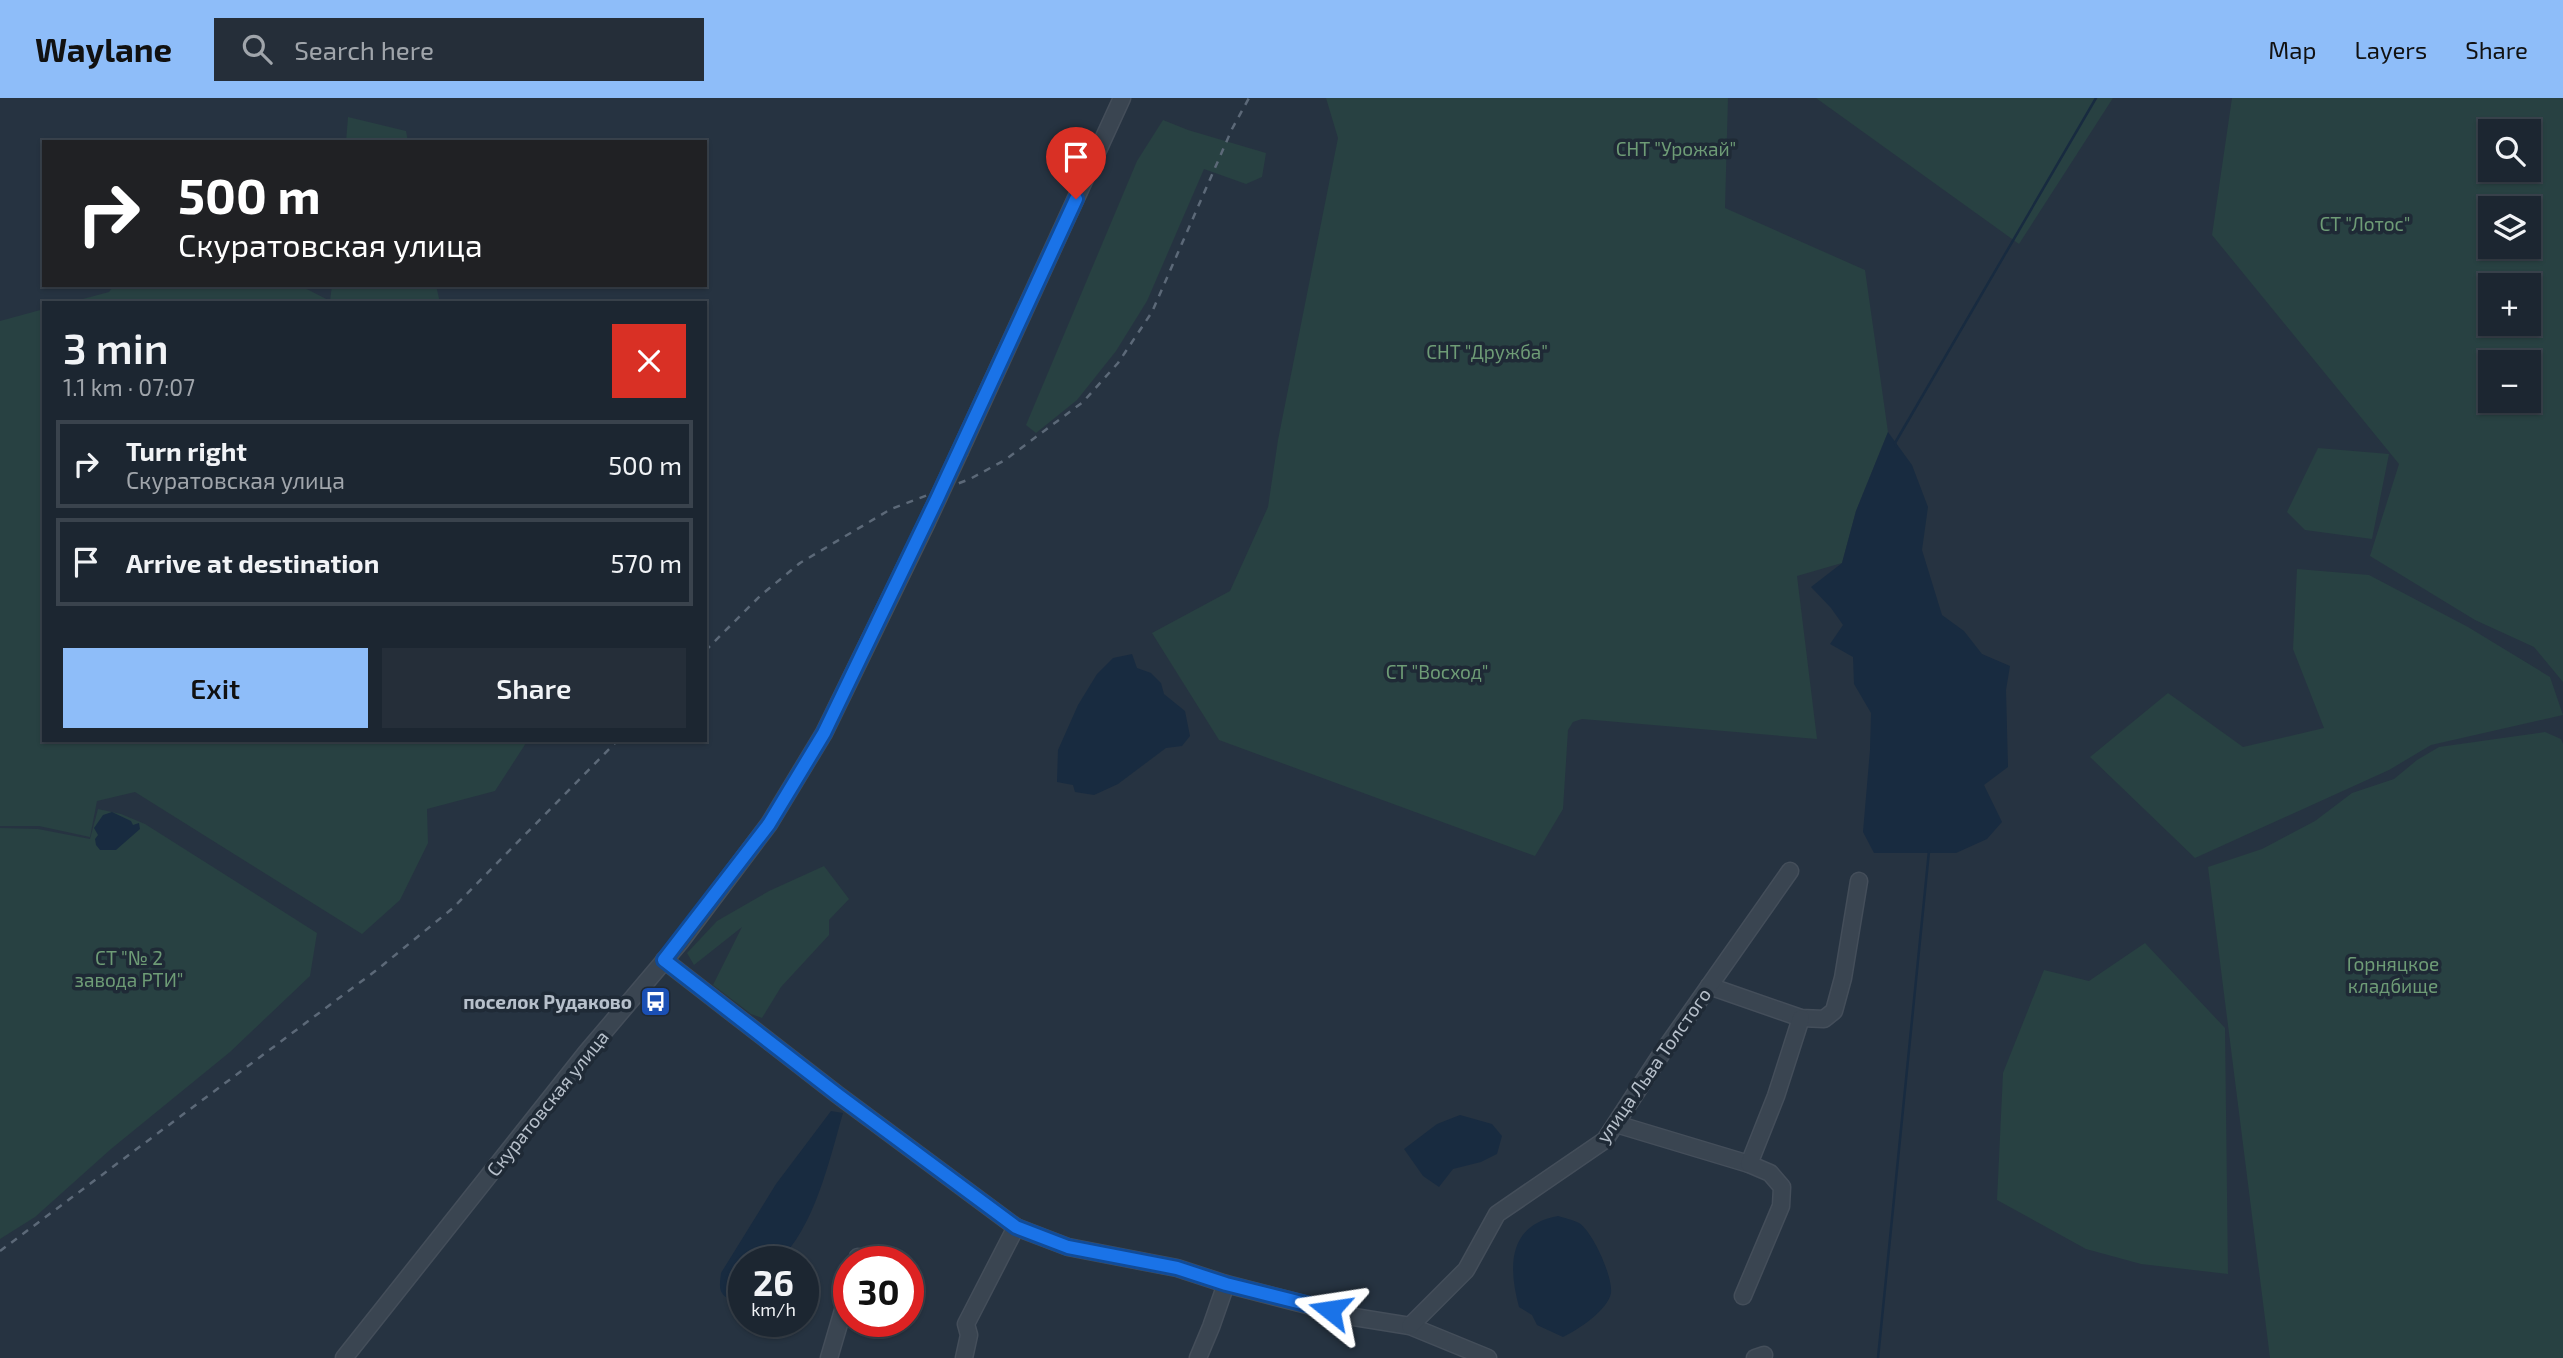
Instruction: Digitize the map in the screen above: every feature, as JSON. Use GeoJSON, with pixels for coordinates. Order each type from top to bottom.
{"type":"FeatureCollection","features":[{"type":"Feature","properties":{"kind":"street","name":"Скуратовская улица"},"geometry":{"type":"LineString","coordinates":[[344,1358],[524,1130],[664,960],[769,824],[799,776],[852,679],[926,524],[1122,98]]}},
{"type":"Feature","properties":{"kind":"street","name":"улица Льва Толстого"},"geometry":{"type":"LineString","coordinates":[[1410,1325],[1466,1270],[1497,1214],[1549,1181],[1605,1140],[1660,1056],[1790,872]]}},
{"type":"Feature","properties":{"kind":"street"},"geometry":{"type":"LineString","coordinates":[[1709,986],[1801,1018],[1824,1019],[1834,1011],[1843,978],[1859,881]]}},
{"type":"Feature","properties":{"kind":"street"},"geometry":{"type":"LineString","coordinates":[[664,960],[838,1095],[1016,1227],[1068,1247],[1177,1268],[1226,1284],[1354,1317],[1410,1325],[1488,1358]]}},
{"type":"Feature","properties":{"kind":"street"},"geometry":{"type":"LineString","coordinates":[[1749,1164],[1776,1096],[1801,1018]]}},
{"type":"Feature","properties":{"kind":"street"},"geometry":{"type":"LineString","coordinates":[[1616,1124],[1749,1164],[1770,1172],[1782,1187],[1781,1206],[1743,1296]]}},
{"type":"Feature","properties":{"kind":"street"},"geometry":{"type":"LineString","coordinates":[[964,1358],[969,1335],[966,1324],[1016,1227]]}},
{"type":"Feature","properties":{"kind":"street"},"geometry":{"type":"LineString","coordinates":[[1198,1358],[1226,1284]]}},
{"type":"Feature","properties":{"kind":"street"},"geometry":{"type":"LineString","coordinates":[[829,1358],[835,1337]]}},
{"type":"Feature","properties":{"kind":"green space"},"geometry":{"type":"Polygon","coordinates":[[[1326,98],[1728,98],[1725,208],[1865,270],[1888,432],[1856,511],[1842,563],[1797,576],[1817,739],[1582,719],[1573,722],[1568,730],[1563,809],[1535,856],[1219,740],[1152,633],[1230,591],[1268,507],[1278,440],[1338,138],[1326,98]]]}},
{"type":"Feature","properties":{"kind":"green space"},"geometry":{"type":"Polygon","coordinates":[[[1816,98],[2113,98],[2019,244],[1816,98]]]}},
{"type":"Feature","properties":{"kind":"green space","name":"СТ \"Лотос\""},"geometry":{"type":"Polygon","coordinates":[[[2232,98],[2563,98],[2563,682],[2534,647],[2475,620],[2370,556],[2399,464],[2212,235],[2232,98]]]}},
{"type":"Feature","properties":{"kind":"green space"},"geometry":{"type":"Polygon","coordinates":[[[348,117],[406,131],[408,140],[346,140],[348,117]]]}},
{"type":"Feature","properties":{"kind":"green space"},"geometry":{"type":"Polygon","coordinates":[[[1163,120],[1266,153],[1262,177],[1246,184],[1204,169],[1147,301],[1116,351],[1077,400],[1036,433],[1026,425],[1137,161],[1163,120]]]}},
{"type":"Feature","properties":{"kind":"green space"},"geometry":{"type":"Polygon","coordinates":[[[113,287],[303,287],[330,301],[75,301],[109,292],[113,287]]]}},
{"type":"Feature","properties":{"kind":"green space"},"geometry":{"type":"Polygon","coordinates":[[[332,287],[436,287],[440,301],[330,301],[332,287]]]}},
{"type":"Feature","properties":{"kind":"green space"},"geometry":{"type":"Polygon","coordinates":[[[42,310],[42,742],[527,742],[495,791],[427,809],[428,843],[400,900],[362,934],[135,792],[97,801],[90,837],[39,826],[0,826],[0,321],[42,310]]]}},
{"type":"Feature","properties":{"kind":"green space"},"geometry":{"type":"Polygon","coordinates":[[[2318,448],[2389,454],[2372,539],[2305,530],[2287,512],[2318,448]]]}},
{"type":"Feature","properties":{"kind":"green space"},"geometry":{"type":"Polygon","coordinates":[[[2297,569],[2369,575],[2468,627],[2550,677],[2563,715],[2431,745],[2389,770],[2195,858],[2090,757],[2168,693],[2243,747],[2324,728],[2293,649],[2297,569]]]}},
{"type":"Feature","properties":{"kind":"green space","name":"Горняцкое кладбище"},"geometry":{"type":"Polygon","coordinates":[[[2545,732],[2561,739],[2563,744],[2563,1358],[2270,1358],[2208,867],[2262,849],[2315,821],[2352,793],[2394,779],[2417,760],[2439,747],[2545,732]]]}},
{"type":"Feature","properties":{"kind":"green space","name":"СТ \"№ 2 завода РТИ\""},"geometry":{"type":"Polygon","coordinates":[[[98,809],[121,814],[145,824],[317,933],[310,976],[230,1052],[111,1149],[35,1217],[0,1239],[0,828],[38,829],[90,839],[98,809]]]}},
{"type":"Feature","properties":{"kind":"green space"},"geometry":{"type":"Polygon","coordinates":[[[824,866],[849,899],[829,920],[829,935],[781,987],[762,1018],[751,1014],[713,985],[742,927],[694,965],[687,953],[717,921],[769,891],[824,866]]]}},
{"type":"Feature","properties":{"kind":"green space"},"geometry":{"type":"Polygon","coordinates":[[[2145,943],[2225,1028],[2228,1274],[2141,1264],[2086,1249],[1997,1200],[2003,1073],[2044,970],[2089,981],[2145,943]]]}},
{"type":"Feature","properties":{"kind":"water"},"geometry":{"type":"Polygon","coordinates":[[[1888,432],[1912,465],[1928,507],[1922,550],[1942,615],[1964,631],[1982,654],[2010,666],[2006,690],[2008,767],[1984,785],[2002,822],[1987,839],[1956,853],[1874,853],[1863,832],[1871,713],[1854,684],[1853,657],[1830,644],[1843,625],[1811,587],[1842,563],[1856,511],[1888,432]]]}},
{"type":"Feature","properties":{"kind":"water"},"geometry":{"type":"Polygon","coordinates":[[[1132,654],[1137,668],[1151,673],[1161,683],[1164,694],[1185,711],[1190,736],[1182,746],[1166,748],[1118,784],[1094,795],[1075,792],[1073,785],[1057,782],[1058,750],[1078,705],[1097,674],[1113,658],[1132,654]]]}},
{"type":"Feature","properties":{"kind":"water"},"geometry":{"type":"Polygon","coordinates":[[[112,812],[131,821],[133,825],[139,823],[140,829],[116,850],[100,850],[96,845],[95,839],[98,835],[94,828],[103,815],[112,812]]]}},
{"type":"Feature","properties":{"kind":"water"},"geometry":{"type":"Polygon","coordinates":[[[831,1111],[843,1113],[811,1213],[791,1246],[738,1246],[776,1184],[831,1111]]]}},
{"type":"Feature","properties":{"kind":"water"},"geometry":{"type":"Polygon","coordinates":[[[1460,1115],[1492,1124],[1502,1136],[1497,1154],[1481,1162],[1453,1169],[1439,1187],[1423,1176],[1404,1149],[1437,1124],[1460,1115]]]}},
{"type":"Feature","properties":{"kind":"water"},"geometry":{"type":"Polygon","coordinates":[[[1558,1216],[1579,1223],[1590,1235],[1611,1286],[1609,1299],[1598,1313],[1563,1337],[1537,1325],[1532,1315],[1519,1307],[1513,1277],[1513,1263],[1521,1238],[1529,1228],[1558,1216]]]}},
{"type":"Feature","properties":{"kind":"water"},"geometry":{"type":"Polygon","coordinates":[[[728,1262],[728,1298],[721,1291],[721,1273],[728,1262]]]}},
{"type":"Feature","properties":{"kind":"waterway"},"geometry":{"type":"LineString","coordinates":[[1896,446],[1895,443],[2096,98]]}},
{"type":"Feature","properties":{"kind":"waterway"},"geometry":{"type":"LineString","coordinates":[[1878,1358],[1929,851]]}},
{"type":"Feature","properties":{"kind":"railway"},"geometry":{"type":"LineString","coordinates":[[707,649],[760,596],[800,563],[891,509],[970,479],[1005,460],[1083,402],[1118,363],[1152,312],[1232,129],[1249,98]]}},
{"type":"Feature","properties":{"kind":"railway"},"geometry":{"type":"LineString","coordinates":[[0,1251],[378,969],[453,908],[616,742]]}},
{"type":"Feature","properties":{"kind":"place","name":"поселок Рудаково"},"geometry":{"type":"Point","coordinates":[655,1001]}},
{"type":"Feature","properties":{"kind":"route"},"geometry":{"type":"LineString","coordinates":[[1076,199],[1019,326],[824,733],[769,824],[664,960],[838,1095],[1016,1227],[1068,1247],[1177,1268],[1226,1284],[1330,1310]]}},
{"type":"Feature","properties":{"kind":"park label","name":"СНТ \"Урожай\""},"geometry":{"type":"Point","coordinates":[1676,148]}},
{"type":"Feature","properties":{"kind":"park label","name":"СНТ \"Дружба\""},"geometry":{"type":"Point","coordinates":[1487,351]}},
{"type":"Feature","properties":{"kind":"park label","name":"СТ \"Восход\""},"geometry":{"type":"Point","coordinates":[1437,671]}}]}
